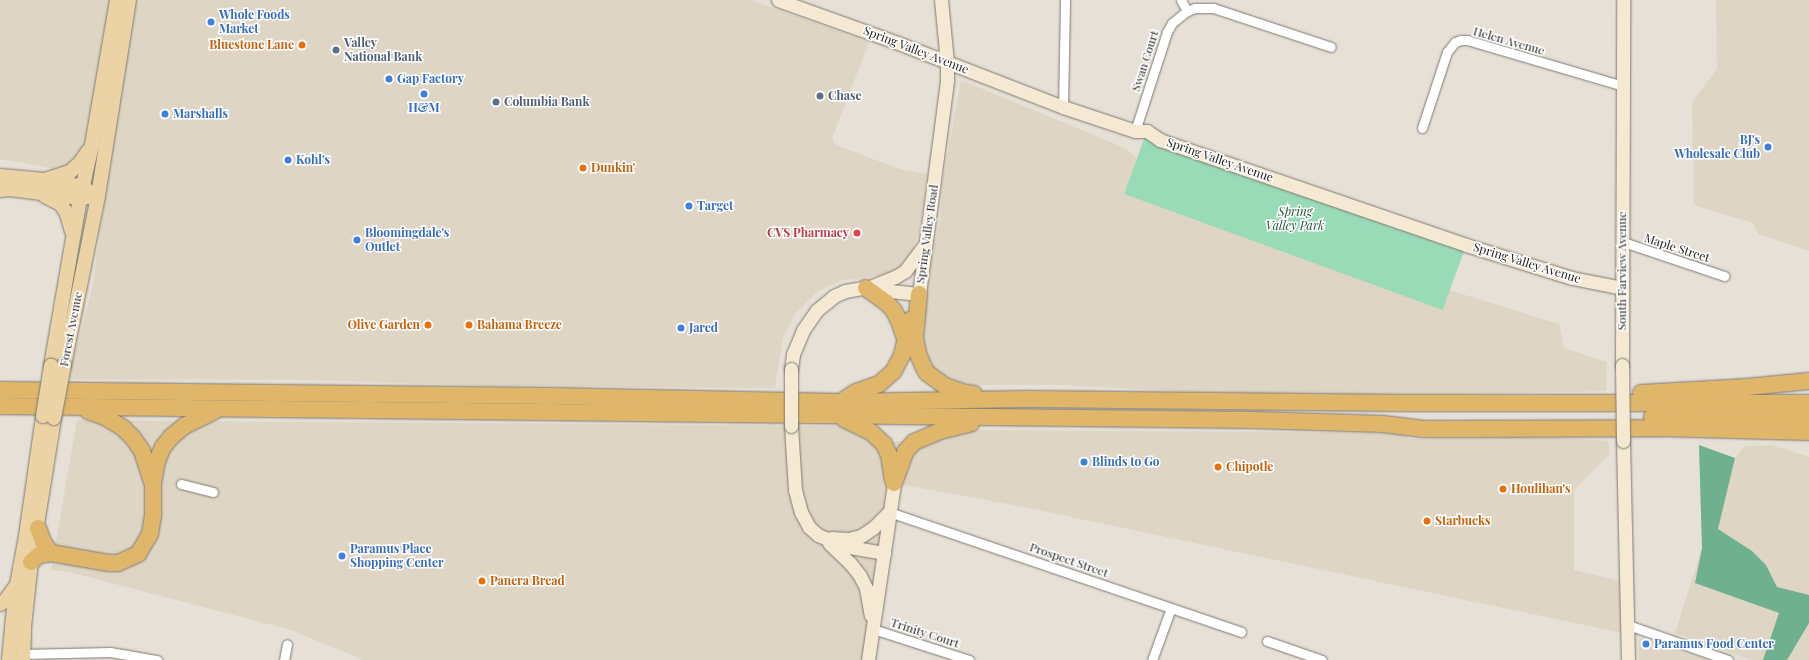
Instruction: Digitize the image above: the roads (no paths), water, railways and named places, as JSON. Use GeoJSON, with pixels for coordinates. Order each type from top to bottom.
{"type":"FeatureCollection","features":[{"type":"Feature","properties":{"kind":"highway"},"geometry":{"type":"LineString","coordinates":[[866,288],[894,311],[899,320],[905,338]]}},
{"type":"Feature","properties":{"kind":"highway"},"geometry":{"type":"LineString","coordinates":[[840,409],[856,392],[879,384],[889,377],[900,361],[918,294]]}},
{"type":"Feature","properties":{"kind":"highway"},"geometry":{"type":"LineString","coordinates":[[918,294],[915,338],[918,354],[927,373],[945,386],[965,393],[1028,399]]}},
{"type":"Feature","properties":{"kind":"highway"},"geometry":{"type":"LineString","coordinates":[[1745,395],[1809,375]]}},
{"type":"Feature","properties":{"kind":"highway"},"geometry":{"type":"LineString","coordinates":[[1745,395],[1809,381]]}},
{"type":"Feature","properties":{"kind":"highway"},"geometry":{"type":"LineString","coordinates":[[0,390],[550,396],[840,409],[989,418],[1309,421],[1383,424],[1422,429],[1662,428],[1809,432]]}},
{"type":"Feature","properties":{"kind":"highway"},"geometry":{"type":"LineString","coordinates":[[0,406],[218,409],[840,409],[1028,399],[1400,403],[1578,402],[1632,394],[1809,396]]}},
{"type":"Feature","properties":{"kind":"highway"},"geometry":{"type":"LineString","coordinates":[[1745,395],[1809,403]]}},
{"type":"Feature","properties":{"kind":"highway"},"geometry":{"type":"LineString","coordinates":[[77,407],[105,417],[123,428],[142,451],[153,483]]}},
{"type":"Feature","properties":{"kind":"highway"},"geometry":{"type":"LineString","coordinates":[[31,562],[39,555],[51,553],[109,563],[118,563],[138,554],[150,534],[153,516],[153,483],[157,460],[163,448],[171,437],[192,422],[218,409]]}},
{"type":"Feature","properties":{"kind":"highway"},"geometry":{"type":"LineString","coordinates":[[840,409],[858,425],[880,440],[889,455],[894,483]]}},
{"type":"Feature","properties":{"kind":"highway"},"geometry":{"type":"LineString","coordinates":[[1383,424],[1422,420],[1809,416]]}},
{"type":"Feature","properties":{"kind":"highway"},"geometry":{"type":"LineString","coordinates":[[894,483],[905,452],[914,442],[940,431],[989,418]]}},
{"type":"Feature","properties":{"kind":"highway"},"geometry":{"type":"LineString","coordinates":[[1751,430],[1809,442]]}},
{"type":"Feature","properties":{"kind":"highway"},"geometry":{"type":"LineString","coordinates":[[38,528],[43,542],[51,553]]}},
{"type":"Feature","properties":{"kind":"main road","name":"Forest Avenue"},"geometry":{"type":"LineString","coordinates":[[6,655],[17,583],[49,417],[73,236],[92,145],[117,0]]}},
{"type":"Feature","properties":{"kind":"main road","name":"Forest Avenue"},"geometry":{"type":"LineString","coordinates":[[57,365],[98,196],[129,0]]}},
{"type":"Feature","properties":{"kind":"main road"},"geometry":{"type":"LineString","coordinates":[[45,180],[70,172],[80,163],[92,145]]}},
{"type":"Feature","properties":{"kind":"main road"},"geometry":{"type":"LineString","coordinates":[[2,175],[45,180],[81,193],[98,196]]}},
{"type":"Feature","properties":{"kind":"main road"},"geometry":{"type":"LineString","coordinates":[[0,190],[10,189],[40,193],[81,193]]}},
{"type":"Feature","properties":{"kind":"main road"},"geometry":{"type":"LineString","coordinates":[[40,193],[61,204],[67,214],[73,236]]}},
{"type":"Feature","properties":{"kind":"main road","name":"Forest Avenue"},"geometry":{"type":"LineString","coordinates":[[23,657],[24,627],[31,562],[38,528],[49,417]]}},
{"type":"Feature","properties":{"kind":"main road"},"geometry":{"type":"LineString","coordinates":[[0,604],[5,601],[17,583]]}},
{"type":"Feature","properties":{"kind":"main road"},"geometry":{"type":"LineString","coordinates":[[0,638],[6,655],[23,657]]}},
{"type":"Feature","properties":{"kind":"street","name":"Spring Valley Avenue"},"geometry":{"type":"LineString","coordinates":[[778,0],[947,62],[1063,107],[1135,132],[1147,131],[1160,140],[1466,245],[1572,278],[1622,288]]}},
{"type":"Feature","properties":{"kind":"street","name":"Spring Valley Road"},"geometry":{"type":"LineString","coordinates":[[884,552],[852,549],[822,537],[809,527],[798,505],[794,474],[791,426],[791,369],[793,354],[803,330],[822,304],[845,291],[866,288],[918,294],[927,241],[946,88],[947,62],[941,0]]}},
{"type":"Feature","properties":{"kind":"street"},"geometry":{"type":"LineString","coordinates":[[1063,107],[1066,0]]}},
{"type":"Feature","properties":{"kind":"street"},"geometry":{"type":"LineString","coordinates":[[1181,0],[1186,12]]}},
{"type":"Feature","properties":{"kind":"street","name":"South Farview Avenue"},"geometry":{"type":"LineString","coordinates":[[1623,0],[1622,365],[1628,660]]}},
{"type":"Feature","properties":{"kind":"street","name":"Swan Court"},"geometry":{"type":"LineString","coordinates":[[1135,132],[1167,32],[1172,23],[1186,12],[1196,8],[1213,8],[1331,47]]}},
{"type":"Feature","properties":{"kind":"street","name":"Helen Avenue"},"geometry":{"type":"LineString","coordinates":[[1422,128],[1447,52],[1455,42],[1461,40],[1467,40],[1623,86]]}},
{"type":"Feature","properties":{"kind":"street"},"geometry":{"type":"LineString","coordinates":[[866,288],[895,277],[906,271],[914,262],[927,241]]}},
{"type":"Feature","properties":{"kind":"street","name":"Maple Street"},"geometry":{"type":"LineString","coordinates":[[1623,242],[1724,276]]}},
{"type":"Feature","properties":{"kind":"street"},"geometry":{"type":"LineString","coordinates":[[868,660],[874,629],[894,483]]}},
{"type":"Feature","properties":{"kind":"street"},"geometry":{"type":"LineString","coordinates":[[181,484],[213,492]]}},
{"type":"Feature","properties":{"kind":"street"},"geometry":{"type":"LineString","coordinates":[[822,537],[848,539],[860,536],[873,528],[889,512]]}},
{"type":"Feature","properties":{"kind":"street","name":"Prospect Street"},"geometry":{"type":"LineString","coordinates":[[889,512],[1241,632]]}},
{"type":"Feature","properties":{"kind":"street"},"geometry":{"type":"LineString","coordinates":[[822,537],[842,554],[860,576],[866,588],[874,629]]}},
{"type":"Feature","properties":{"kind":"street"},"geometry":{"type":"LineString","coordinates":[[1152,660],[1171,608]]}},
{"type":"Feature","properties":{"kind":"street"},"geometry":{"type":"LineString","coordinates":[[1628,625],[1728,660]]}},
{"type":"Feature","properties":{"kind":"street","name":"Trinity Court"},"geometry":{"type":"LineString","coordinates":[[874,629],[969,660]]}},
{"type":"Feature","properties":{"kind":"street"},"geometry":{"type":"LineString","coordinates":[[1267,641],[1322,660]]}},
{"type":"Feature","properties":{"kind":"street"},"geometry":{"type":"LineString","coordinates":[[284,660],[287,644]]}},
{"type":"Feature","properties":{"kind":"street"},"geometry":{"type":"LineString","coordinates":[[23,657],[110,652],[157,660]]}},
{"type":"Feature","properties":{"kind":"place","name":"Whole Foods Market"},"geometry":{"type":"Point","coordinates":[211,22]}},
{"type":"Feature","properties":{"kind":"place","name":"Bluestone Lane"},"geometry":{"type":"Point","coordinates":[302,45]}},
{"type":"Feature","properties":{"kind":"place","name":"Valley National Bank"},"geometry":{"type":"Point","coordinates":[336,50]}},
{"type":"Feature","properties":{"kind":"place","name":"Gap Factory"},"geometry":{"type":"Point","coordinates":[389,79]}},
{"type":"Feature","properties":{"kind":"place","name":"H&M"},"geometry":{"type":"Point","coordinates":[424,94]}},
{"type":"Feature","properties":{"kind":"place","name":"Chase"},"geometry":{"type":"Point","coordinates":[820,96]}},
{"type":"Feature","properties":{"kind":"place","name":"Columbia Bank"},"geometry":{"type":"Point","coordinates":[496,102]}},
{"type":"Feature","properties":{"kind":"place","name":"Marshalls"},"geometry":{"type":"Point","coordinates":[165,114]}},
{"type":"Feature","properties":{"kind":"place","name":"BJ's Wholesale Club"},"geometry":{"type":"Point","coordinates":[1768,147]}},
{"type":"Feature","properties":{"kind":"place","name":"Kohl's"},"geometry":{"type":"Point","coordinates":[288,160]}},
{"type":"Feature","properties":{"kind":"place","name":"Dunkin'"},"geometry":{"type":"Point","coordinates":[583,168]}},
{"type":"Feature","properties":{"kind":"place","name":"Target"},"geometry":{"type":"Point","coordinates":[689,206]}},
{"type":"Feature","properties":{"kind":"place","name":"CVS Pharmacy"},"geometry":{"type":"Point","coordinates":[857,233]}},
{"type":"Feature","properties":{"kind":"place","name":"Bloomingdale's Outlet"},"geometry":{"type":"Point","coordinates":[357,240]}},
{"type":"Feature","properties":{"kind":"place","name":"Olive Garden"},"geometry":{"type":"Point","coordinates":[428,325]}},
{"type":"Feature","properties":{"kind":"place","name":"Bahama Breeze"},"geometry":{"type":"Point","coordinates":[469,325]}},
{"type":"Feature","properties":{"kind":"place","name":"Jared"},"geometry":{"type":"Point","coordinates":[681,328]}},
{"type":"Feature","properties":{"kind":"place","name":"Blinds to Go"},"geometry":{"type":"Point","coordinates":[1084,462]}},
{"type":"Feature","properties":{"kind":"place","name":"Chipotle"},"geometry":{"type":"Point","coordinates":[1218,467]}},
{"type":"Feature","properties":{"kind":"place","name":"Houlihan's"},"geometry":{"type":"Point","coordinates":[1503,489]}},
{"type":"Feature","properties":{"kind":"place","name":"Starbucks"},"geometry":{"type":"Point","coordinates":[1427,521]}},
{"type":"Feature","properties":{"kind":"place","name":"Paramus Place Shopping Center"},"geometry":{"type":"Point","coordinates":[342,556]}},
{"type":"Feature","properties":{"kind":"place","name":"Panera Bread"},"geometry":{"type":"Point","coordinates":[482,581]}},
{"type":"Feature","properties":{"kind":"place","name":"Paramus Food Center"},"geometry":{"type":"Point","coordinates":[1646,644]}},
{"type":"Feature","properties":{"kind":"park label","name":"Spring Valley Park"},"geometry":{"type":"Point","coordinates":[1295,219]}}]}
